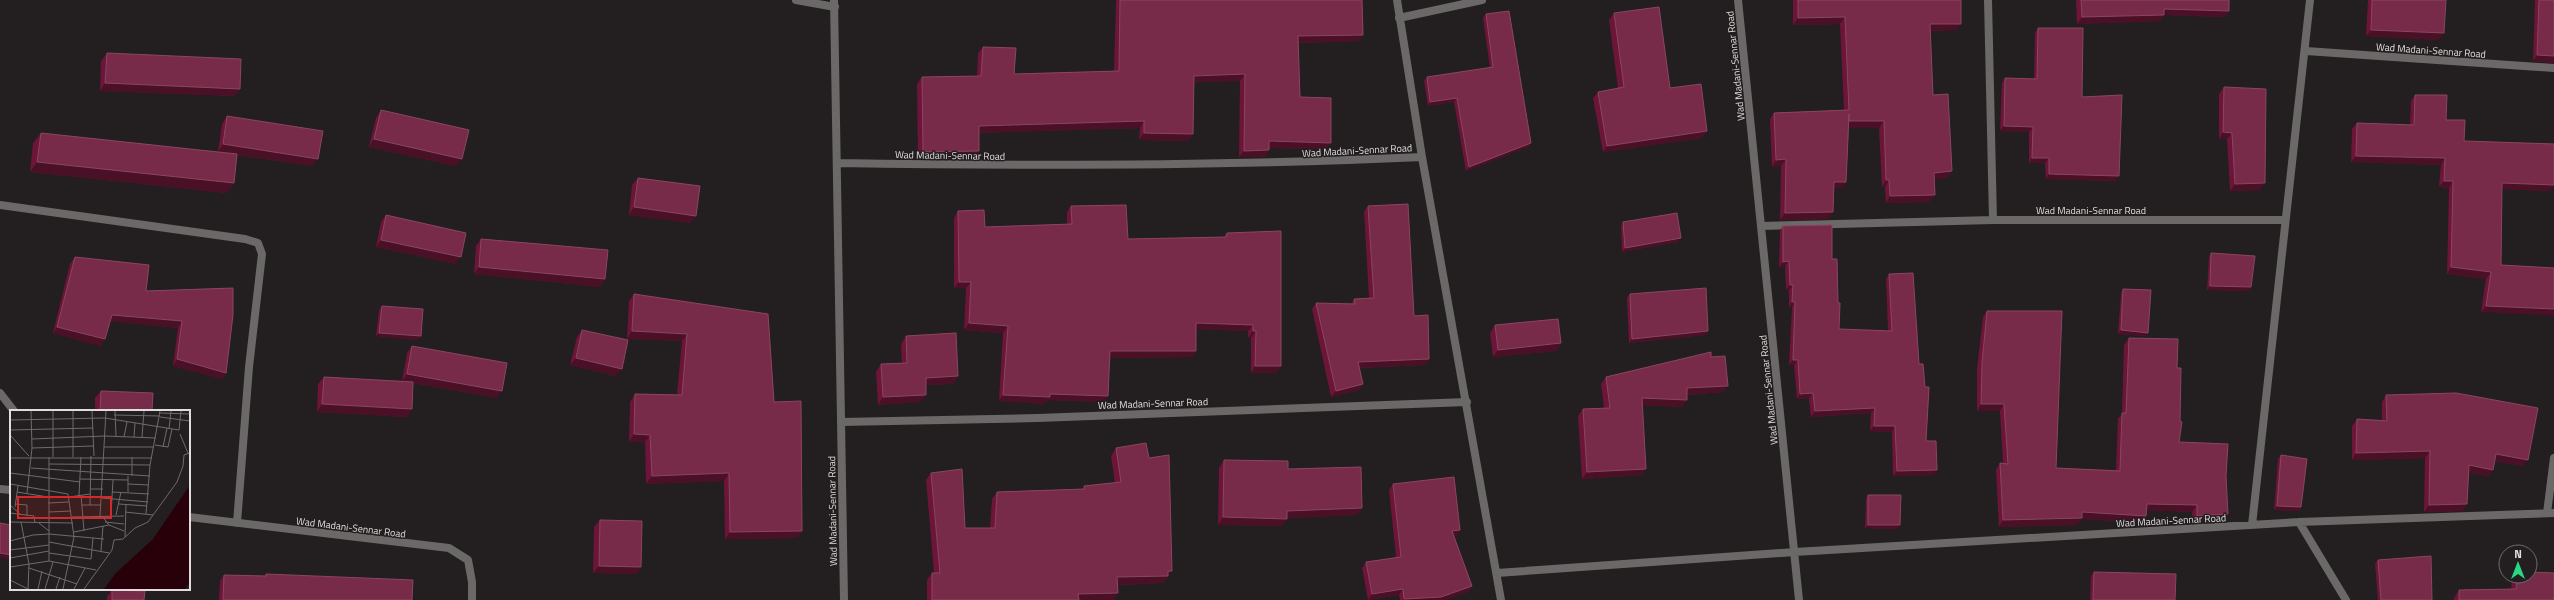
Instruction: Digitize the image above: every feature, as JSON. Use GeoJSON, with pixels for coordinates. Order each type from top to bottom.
{"type":"FeatureCollection","features":[{"type":"Feature","properties":{"kind":"street","name":"Wad Madani-Sennar Road"},"geometry":{"type":"LineString","coordinates":[[796,0],[834,4],[838,163],[844,600]]}},
{"type":"Feature","properties":{"kind":"street","name":"Wad Madani-Sennar Road"},"geometry":{"type":"LineString","coordinates":[[1397,0],[1422,156],[1467,402],[1501,600]]}},
{"type":"Feature","properties":{"kind":"street"},"geometry":{"type":"LineString","coordinates":[[1399,18],[1482,0]]}},
{"type":"Feature","properties":{"kind":"street","name":"Wad Madani-Sennar Road"},"geometry":{"type":"LineString","coordinates":[[1738,0],[1799,600]]}},
{"type":"Feature","properties":{"kind":"street"},"geometry":{"type":"LineString","coordinates":[[1988,0],[1993,220]]}},
{"type":"Feature","properties":{"kind":"street"},"geometry":{"type":"LineString","coordinates":[[2252,525],[2285,220],[2306,51],[2310,0]]}},
{"type":"Feature","properties":{"kind":"street","name":"Wad Madani-Sennar Road"},"geometry":{"type":"LineString","coordinates":[[2306,51],[2554,68]]}},
{"type":"Feature","properties":{"kind":"street","name":"Wad Madani-Sennar Road"},"geometry":{"type":"LineString","coordinates":[[838,163],[1047,166],[1270,164],[1422,156]]}},
{"type":"Feature","properties":{"kind":"street"},"geometry":{"type":"LineString","coordinates":[[0,205],[245,239],[258,243],[262,254],[250,367],[237,523]]}},
{"type":"Feature","properties":{"kind":"street","name":"Wad Madani-Sennar Road"},"geometry":{"type":"LineString","coordinates":[[1761,226],[1993,220],[2285,220]]}},
{"type":"Feature","properties":{"kind":"street"},"geometry":{"type":"LineString","coordinates":[[0,393],[13,410]]}},
{"type":"Feature","properties":{"kind":"street","name":"Wad Madani-Sennar Road"},"geometry":{"type":"LineString","coordinates":[[841,422],[1038,418],[1467,402]]}},
{"type":"Feature","properties":{"kind":"street","name":"Wad Madani-Sennar Road"},"geometry":{"type":"LineString","coordinates":[[1497,574],[1795,552],[2299,522],[2551,513],[2554,458]]}},
{"type":"Feature","properties":{"kind":"street"},"geometry":{"type":"LineString","coordinates":[[0,488],[10,490]]}},
{"type":"Feature","properties":{"kind":"street","name":"Wad Madani-Sennar Road"},"geometry":{"type":"LineString","coordinates":[[190,516],[450,548],[468,560],[472,582],[472,600]]}},
{"type":"Feature","properties":{"kind":"street"},"geometry":{"type":"LineString","coordinates":[[2299,522],[2346,600]]}},
{"type":"Feature","properties":{"kind":"building"},"geometry":{"type":"Polygon","coordinates":[[[1120,0],[1362,0],[1363,35],[1298,36],[1300,97],[1331,98],[1331,143],[1269,141],[1269,150],[1244,151],[1245,74],[1194,76],[1193,134],[1144,133],[1144,121],[979,126],[979,151],[923,152],[922,77],[981,76],[983,47],[1016,48],[1014,74],[1119,71],[1120,0]]]}},
{"type":"Feature","properties":{"kind":"building"},"geometry":{"type":"Polygon","coordinates":[[[1798,0],[1961,0],[1961,24],[1930,24],[1933,95],[1948,94],[1952,171],[1934,173],[1935,195],[1890,196],[1889,180],[1886,180],[1884,121],[1849,121],[1849,114],[1846,182],[1834,182],[1833,212],[1785,213],[1786,159],[1776,160],[1774,113],[1849,110],[1845,17],[1798,18],[1798,0]]]}},
{"type":"Feature","properties":{"kind":"building"},"geometry":{"type":"Polygon","coordinates":[[[2081,0],[2229,0],[2229,11],[2164,9],[2164,15],[2082,17],[2081,0]]]}},
{"type":"Feature","properties":{"kind":"building"},"geometry":{"type":"Polygon","coordinates":[[[2372,0],[2446,0],[2444,33],[2371,30],[2372,0]]]}},
{"type":"Feature","properties":{"kind":"building"},"geometry":{"type":"Polygon","coordinates":[[[2539,0],[2554,0],[2554,56],[2537,55],[2539,0]]]}},
{"type":"Feature","properties":{"kind":"building"},"geometry":{"type":"Polygon","coordinates":[[[1659,7],[1670,88],[1701,84],[1707,131],[1607,146],[1598,92],[1624,87],[1614,13],[1659,7]]]}},
{"type":"Feature","properties":{"kind":"building"},"geometry":{"type":"Polygon","coordinates":[[[1509,11],[1531,143],[1469,167],[1457,98],[1430,102],[1427,77],[1493,67],[1486,14],[1509,11]]]}},
{"type":"Feature","properties":{"kind":"building"},"geometry":{"type":"Polygon","coordinates":[[[2038,28],[2083,28],[2082,97],[2122,95],[2119,176],[2049,174],[2049,158],[2032,158],[2033,127],[2004,126],[2005,78],[2037,79],[2038,28]]]}},
{"type":"Feature","properties":{"kind":"building"},"geometry":{"type":"Polygon","coordinates":[[[107,53],[241,59],[240,89],[105,83],[107,53]]]}},
{"type":"Feature","properties":{"kind":"building"},"geometry":{"type":"Polygon","coordinates":[[[2224,87],[2266,89],[2265,183],[2235,184],[2232,133],[2223,132],[2224,87]]]}},
{"type":"Feature","properties":{"kind":"building"},"geometry":{"type":"Polygon","coordinates":[[[2415,95],[2447,95],[2446,120],[2465,120],[2464,141],[2554,144],[2554,185],[2502,183],[2501,265],[2554,268],[2554,309],[2486,306],[2491,272],[2451,267],[2453,181],[2444,181],[2445,158],[2356,156],[2357,123],[2414,125],[2415,95]]]}},
{"type":"Feature","properties":{"kind":"building"},"geometry":{"type":"Polygon","coordinates":[[[381,110],[469,130],[462,159],[374,139],[381,110]]]}},
{"type":"Feature","properties":{"kind":"building"},"geometry":{"type":"Polygon","coordinates":[[[227,116],[323,131],[318,159],[223,144],[227,116]]]}},
{"type":"Feature","properties":{"kind":"building"},"geometry":{"type":"Polygon","coordinates":[[[41,133],[237,154],[234,183],[37,162],[41,133]]]}},
{"type":"Feature","properties":{"kind":"building"},"geometry":{"type":"Polygon","coordinates":[[[638,178],[700,186],[696,216],[634,207],[638,178]]]}},
{"type":"Feature","properties":{"kind":"building"},"geometry":{"type":"Polygon","coordinates":[[[1408,204],[1414,316],[1428,315],[1429,359],[1358,362],[1363,384],[1336,391],[1316,303],[1355,304],[1354,299],[1374,298],[1368,206],[1408,204]]]}},
{"type":"Feature","properties":{"kind":"building"},"geometry":{"type":"Polygon","coordinates":[[[1126,205],[1128,239],[1226,237],[1227,233],[1281,231],[1281,366],[1255,366],[1256,331],[1253,331],[1253,325],[1196,323],[1196,351],[1110,351],[1108,396],[1050,394],[1050,397],[1003,395],[1008,326],[969,323],[971,282],[959,282],[958,211],[984,210],[985,227],[1072,224],[1071,206],[1126,205]]]}},
{"type":"Feature","properties":{"kind":"building"},"geometry":{"type":"Polygon","coordinates":[[[1677,213],[1681,238],[1625,248],[1623,222],[1677,213]]]}},
{"type":"Feature","properties":{"kind":"building"},"geometry":{"type":"Polygon","coordinates":[[[386,215],[466,233],[461,257],[381,240],[386,215]]]}},
{"type":"Feature","properties":{"kind":"building"},"geometry":{"type":"Polygon","coordinates":[[[1832,225],[1832,259],[1837,259],[1838,303],[1840,303],[1839,329],[1892,331],[1889,274],[1913,273],[1919,364],[1923,364],[1925,387],[1929,387],[1926,441],[1936,441],[1937,470],[1897,471],[1895,426],[1874,426],[1875,408],[1815,411],[1813,393],[1800,394],[1798,360],[1793,360],[1795,302],[1792,302],[1793,285],[1790,285],[1789,261],[1783,262],[1783,226],[1832,225]]]}},
{"type":"Feature","properties":{"kind":"building"},"geometry":{"type":"Polygon","coordinates":[[[481,239],[608,250],[605,279],[479,267],[481,239]]]}},
{"type":"Feature","properties":{"kind":"building"},"geometry":{"type":"Polygon","coordinates":[[[2211,253],[2255,256],[2251,287],[2210,286],[2211,253]]]}},
{"type":"Feature","properties":{"kind":"building"},"geometry":{"type":"Polygon","coordinates":[[[75,257],[149,265],[146,291],[233,288],[233,315],[226,373],[177,359],[182,321],[112,315],[105,339],[57,327],[75,257]]]}},
{"type":"Feature","properties":{"kind":"building"},"geometry":{"type":"Polygon","coordinates":[[[1706,288],[1708,331],[1632,339],[1630,294],[1706,288]]]}},
{"type":"Feature","properties":{"kind":"building"},"geometry":{"type":"Polygon","coordinates":[[[2123,289],[2151,290],[2148,333],[2121,330],[2123,289]]]}},
{"type":"Feature","properties":{"kind":"building"},"geometry":{"type":"Polygon","coordinates":[[[634,294],[768,314],[774,402],[801,401],[802,531],[730,532],[729,473],[652,476],[650,435],[634,434],[635,394],[682,395],[687,334],[632,331],[634,294]]]}},
{"type":"Feature","properties":{"kind":"building"},"geometry":{"type":"Polygon","coordinates":[[[382,306],[423,309],[421,336],[379,333],[382,306]]]}},
{"type":"Feature","properties":{"kind":"building"},"geometry":{"type":"Polygon","coordinates":[[[1987,311],[2062,311],[2056,468],[2120,471],[2122,413],[2126,413],[2129,338],[2178,339],[2177,368],[2181,368],[2180,421],[2182,422],[2179,442],[2228,444],[2226,476],[2228,514],[2197,516],[2197,505],[2147,504],[2146,516],[2082,512],[2082,518],[2003,520],[2000,463],[2008,464],[2004,404],[1981,404],[1982,363],[1987,311]]]}},
{"type":"Feature","properties":{"kind":"building"},"geometry":{"type":"Polygon","coordinates":[[[1558,319],[1561,343],[1498,350],[1495,325],[1558,319]]]}},
{"type":"Feature","properties":{"kind":"building"},"geometry":{"type":"Polygon","coordinates":[[[582,330],[628,340],[622,369],[576,358],[582,330]]]}},
{"type":"Feature","properties":{"kind":"building"},"geometry":{"type":"Polygon","coordinates":[[[956,333],[958,376],[926,378],[926,395],[883,397],[881,364],[907,363],[906,336],[956,333]]]}},
{"type":"Feature","properties":{"kind":"building"},"geometry":{"type":"Polygon","coordinates":[[[412,346],[507,363],[502,391],[407,374],[412,346]]]}},
{"type":"Feature","properties":{"kind":"building"},"geometry":{"type":"Polygon","coordinates":[[[1711,352],[1711,357],[1725,356],[1728,386],[1687,388],[1687,400],[1642,398],[1646,469],[1587,472],[1583,409],[1610,408],[1606,377],[1711,352]]]}},
{"type":"Feature","properties":{"kind":"building"},"geometry":{"type":"Polygon","coordinates":[[[324,377],[413,382],[412,409],[322,404],[324,377]]]}},
{"type":"Feature","properties":{"kind":"building"},"geometry":{"type":"Polygon","coordinates":[[[101,391],[153,393],[152,410],[100,410],[101,391]]]}},
{"type":"Feature","properties":{"kind":"building"},"geometry":{"type":"Polygon","coordinates":[[[2456,393],[2538,408],[2528,460],[2496,454],[2493,470],[2469,465],[2467,504],[2429,505],[2430,451],[2356,453],[2357,419],[2387,421],[2386,395],[2456,393]]]}},
{"type":"Feature","properties":{"kind":"building"},"geometry":{"type":"Polygon","coordinates":[[[1146,443],[1149,458],[1169,455],[1172,571],[1168,571],[1168,576],[1117,577],[1118,593],[1078,594],[1079,600],[932,600],[932,573],[940,573],[931,473],[962,469],[965,528],[995,528],[997,492],[1085,489],[1084,486],[1121,482],[1116,448],[1146,443]]]}},
{"type":"Feature","properties":{"kind":"building"},"geometry":{"type":"Polygon","coordinates":[[[2281,455],[2307,459],[2301,507],[2277,506],[2281,455]]]}},
{"type":"Feature","properties":{"kind":"building"},"geometry":{"type":"Polygon","coordinates":[[[1224,460],[1288,461],[1288,469],[1361,467],[1362,508],[1287,511],[1287,519],[1223,517],[1224,460]]]}},
{"type":"Feature","properties":{"kind":"building"},"geometry":{"type":"Polygon","coordinates":[[[1454,477],[1460,530],[1452,531],[1472,586],[1441,597],[1404,599],[1403,589],[1372,594],[1366,562],[1401,557],[1393,484],[1454,477]]]}},
{"type":"Feature","properties":{"kind":"building"},"geometry":{"type":"Polygon","coordinates":[[[1868,495],[1901,495],[1900,525],[1868,525],[1868,495]]]}},
{"type":"Feature","properties":{"kind":"building"},"geometry":{"type":"Polygon","coordinates":[[[600,520],[642,521],[641,567],[599,566],[600,520]]]}},
{"type":"Feature","properties":{"kind":"building"},"geometry":{"type":"Polygon","coordinates":[[[0,523],[10,525],[10,555],[0,553],[0,523]]]}},
{"type":"Feature","properties":{"kind":"building"},"geometry":{"type":"Polygon","coordinates":[[[2431,556],[2432,600],[2381,600],[2378,560],[2431,556]]]}},
{"type":"Feature","properties":{"kind":"building"},"geometry":{"type":"Polygon","coordinates":[[[2094,572],[2176,574],[2175,600],[2093,600],[2094,572]]]}},
{"type":"Feature","properties":{"kind":"building"},"geometry":{"type":"Polygon","coordinates":[[[2538,572],[2554,573],[2554,600],[2459,600],[2459,590],[2516,589],[2516,584],[2538,584],[2538,572]]]}},
{"type":"Feature","properties":{"kind":"building"},"geometry":{"type":"Polygon","coordinates":[[[266,574],[413,580],[412,600],[223,600],[224,575],[266,576],[266,574]]]}},
{"type":"Feature","properties":{"kind":"building"},"geometry":{"type":"Polygon","coordinates":[[[112,590],[145,591],[144,600],[112,600],[112,590]]]}}]}
